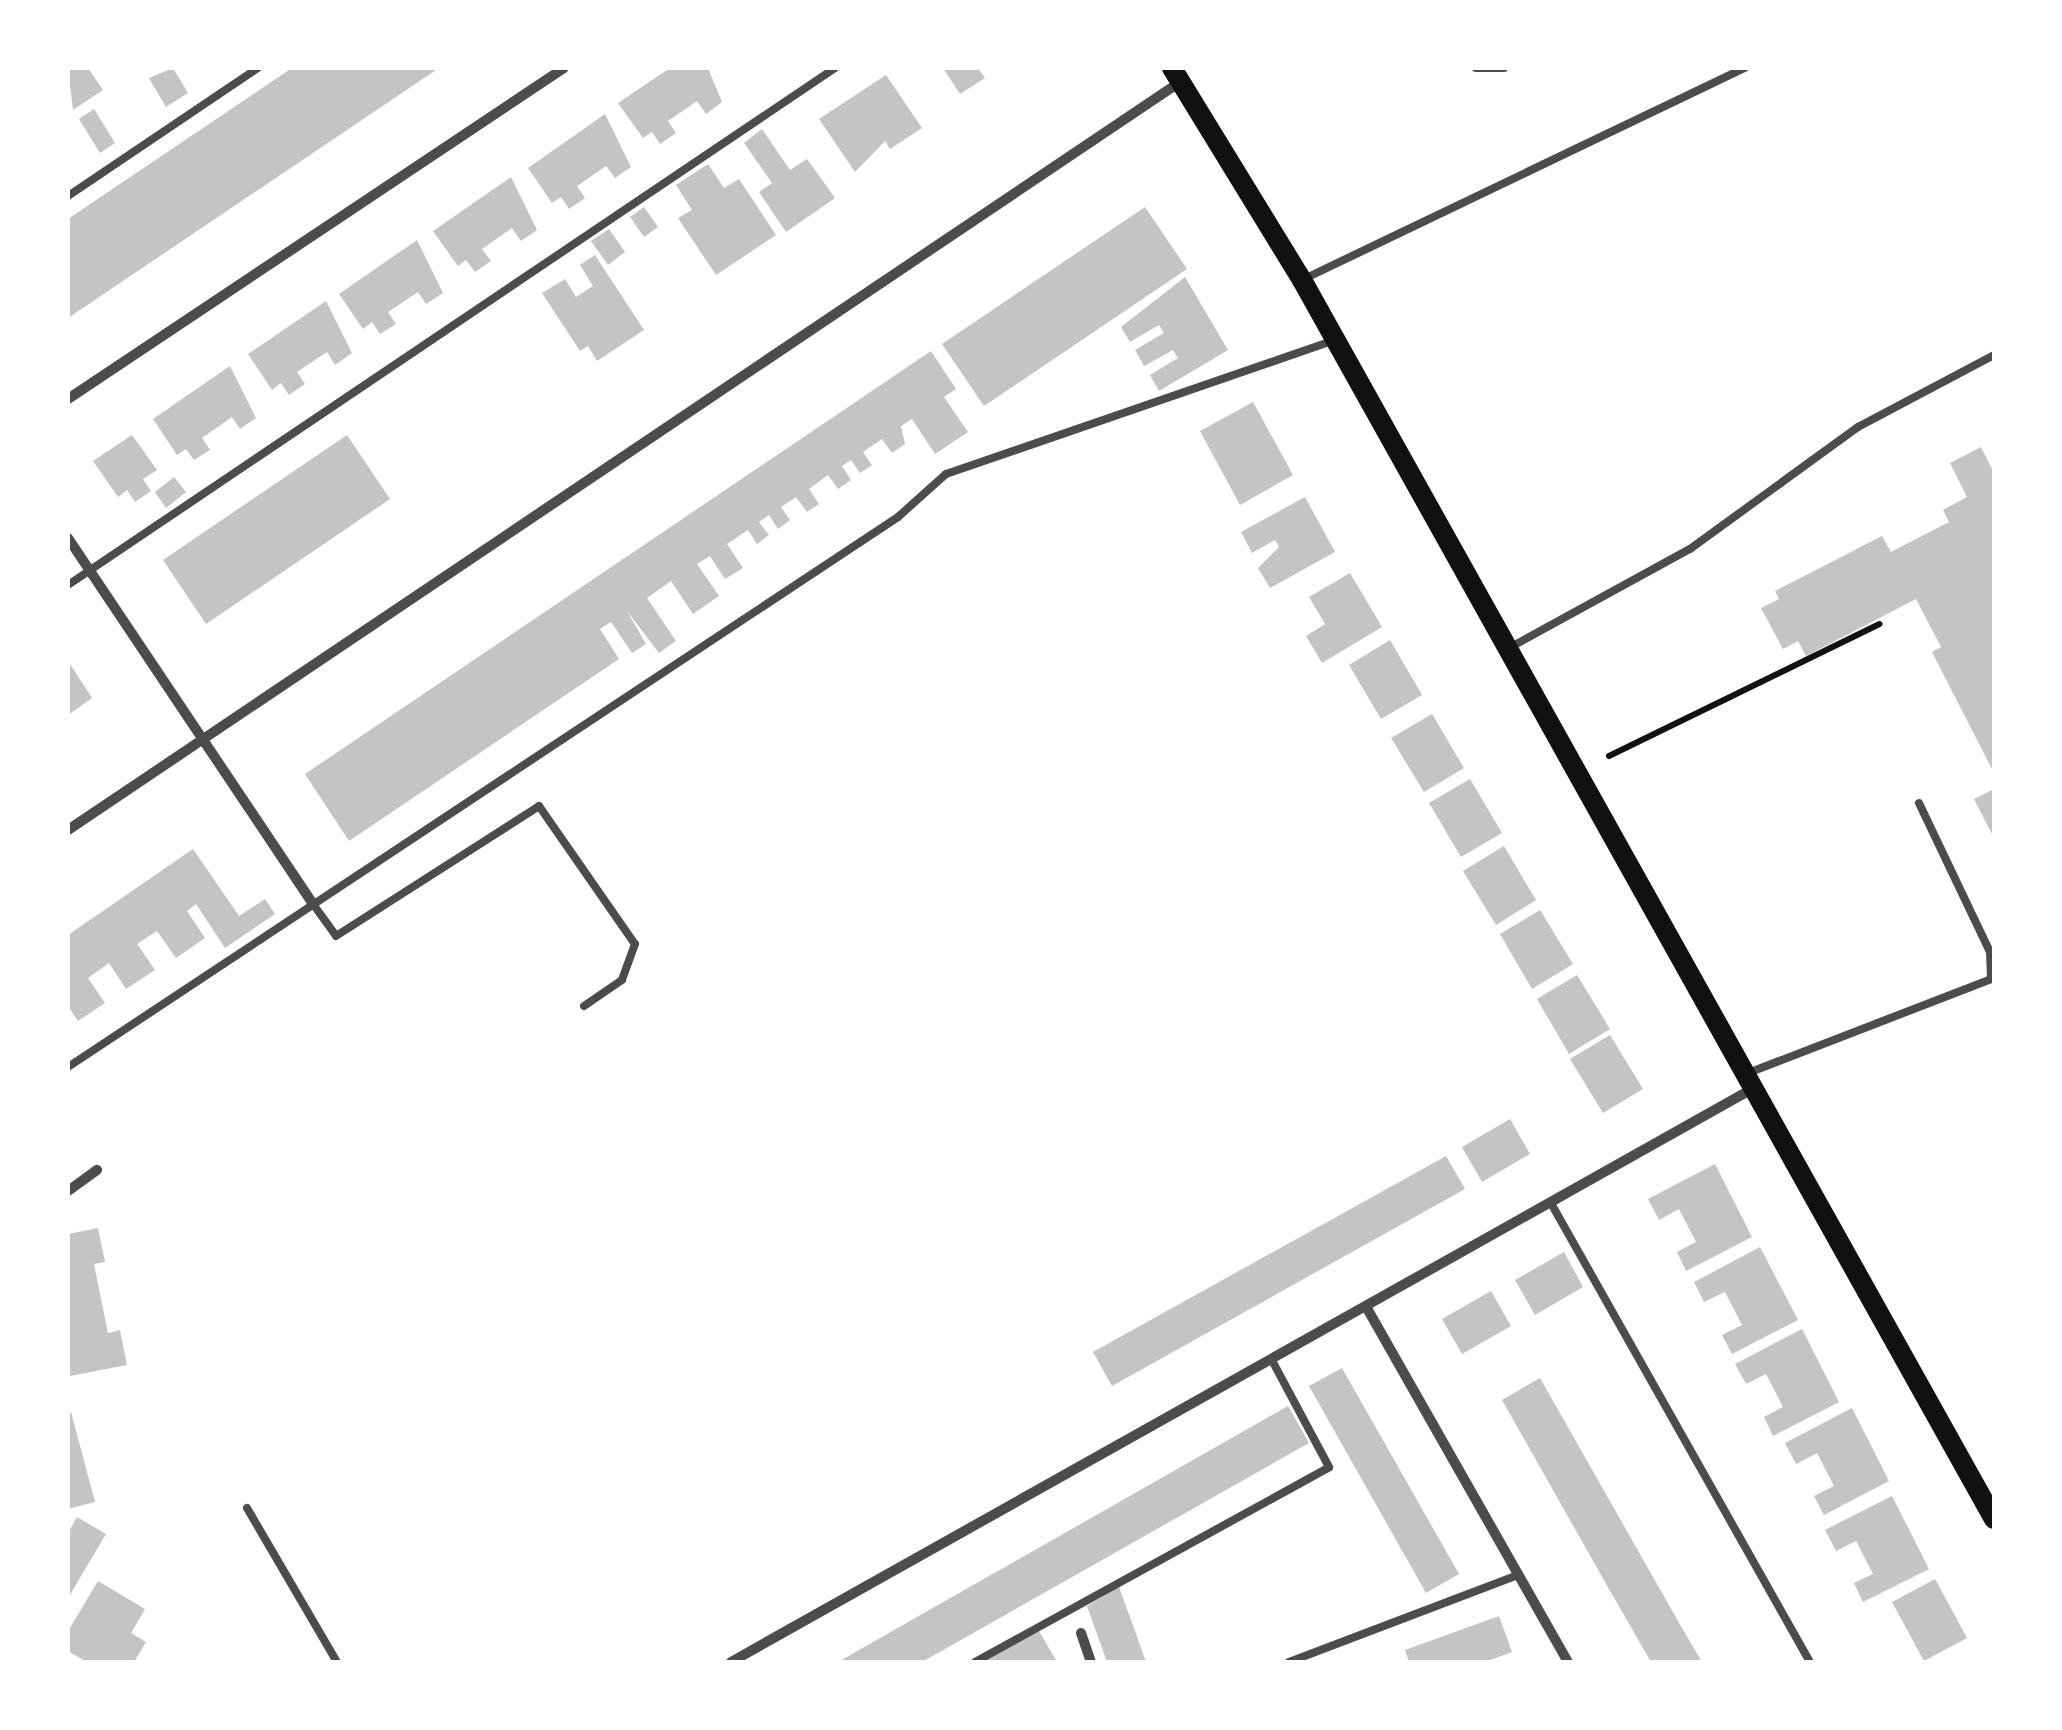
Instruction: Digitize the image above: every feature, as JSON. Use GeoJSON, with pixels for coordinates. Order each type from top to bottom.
{"type":"FeatureCollection","features":[{"type":"Feature","properties":{"kind":"main road"},"geometry":{"type":"LineString","coordinates":[[1176,75],[1302,280],[1994,1519]]}},
{"type":"Feature","properties":{"kind":"street"},"geometry":{"type":"LineString","coordinates":[[68,399],[564,68]]}},
{"type":"Feature","properties":{"kind":"street"},"geometry":{"type":"LineString","coordinates":[[68,830],[1176,75]]}},
{"type":"Feature","properties":{"kind":"street"},"geometry":{"type":"LineString","coordinates":[[68,538],[314,904]]}},
{"type":"Feature","properties":{"kind":"street"},"geometry":{"type":"LineString","coordinates":[[732,1662],[749,1658],[1552,1205],[1748,1082]]}},
{"type":"Feature","properties":{"kind":"street"},"geometry":{"type":"LineString","coordinates":[[68,1191],[97,1170]]}},
{"type":"Feature","properties":{"kind":"street"},"geometry":{"type":"LineString","coordinates":[[1368,1310],[1568,1662]]}},
{"type":"Feature","properties":{"kind":"street"},"geometry":{"type":"LineString","coordinates":[[1082,1632],[1091,1662]]}},
{"type":"Feature","properties":{"kind":"lane"},"geometry":{"type":"LineString","coordinates":[[68,196],[258,68]]}},
{"type":"Feature","properties":{"kind":"lane"},"geometry":{"type":"LineString","coordinates":[[68,585],[835,68]]}},
{"type":"Feature","properties":{"kind":"lane"},"geometry":{"type":"LineString","coordinates":[[1476,68],[1504,68]]}},
{"type":"Feature","properties":{"kind":"lane"},"geometry":{"type":"LineString","coordinates":[[1302,280],[1745,68]]}},
{"type":"Feature","properties":{"kind":"lane"},"geometry":{"type":"LineString","coordinates":[[68,1067],[969,461],[1131,417],[1334,340]]}},
{"type":"Feature","properties":{"kind":"lane"},"geometry":{"type":"LineString","coordinates":[[1506,650],[1690,550],[1858,427],[1994,355]]}},
{"type":"Feature","properties":{"kind":"lane"},"geometry":{"type":"LineString","coordinates":[[1748,1082],[1993,978],[1990,952],[1919,803]]}},
{"type":"Feature","properties":{"kind":"lane"},"geometry":{"type":"LineString","coordinates":[[314,904],[336,936],[539,806],[635,944],[622,980],[584,1006]]}},
{"type":"Feature","properties":{"kind":"lane"},"geometry":{"type":"LineString","coordinates":[[1552,1205],[1810,1662]]}},
{"type":"Feature","properties":{"kind":"lane"},"geometry":{"type":"LineString","coordinates":[[975,1662],[1329,1467],[1273,1362]]}},
{"type":"Feature","properties":{"kind":"lane"},"geometry":{"type":"LineString","coordinates":[[247,1508],[338,1662]]}},
{"type":"Feature","properties":{"kind":"lane"},"geometry":{"type":"LineString","coordinates":[[1289,1662],[1518,1575]]}},
{"type":"Feature","properties":{"kind":"path"},"geometry":{"type":"LineString","coordinates":[[1609,756],[1880,624]]}},
{"type":"Feature","properties":{"kind":"building"},"geometry":{"type":"Polygon","coordinates":[[[68,68],[88,68],[103,90],[73,110],[68,68]]]}},
{"type":"Feature","properties":{"kind":"building"},"geometry":{"type":"Polygon","coordinates":[[[173,68],[188,93],[166,107],[149,78],[173,68]]]}},
{"type":"Feature","properties":{"kind":"building"},"geometry":{"type":"Polygon","coordinates":[[[292,68],[439,68],[68,318],[68,219],[292,68]]]}},
{"type":"Feature","properties":{"kind":"building"},"geometry":{"type":"Polygon","coordinates":[[[670,68],[708,68],[722,102],[706,114],[697,101],[668,121],[676,133],[660,144],[652,132],[643,138],[618,103],[670,68]]]}},
{"type":"Feature","properties":{"kind":"building"},"geometry":{"type":"Polygon","coordinates":[[[943,68],[978,68],[985,78],[960,94],[943,68]]]}},
{"type":"Feature","properties":{"kind":"building"},"geometry":{"type":"Polygon","coordinates":[[[886,75],[922,128],[890,149],[885,141],[855,172],[819,119],[886,75]]]}},
{"type":"Feature","properties":{"kind":"building"},"geometry":{"type":"Polygon","coordinates":[[[94,109],[115,143],[100,153],[79,119],[94,109]]]}},
{"type":"Feature","properties":{"kind":"building"},"geometry":{"type":"Polygon","coordinates":[[[605,114],[631,167],[615,178],[606,166],[577,186],[585,198],[569,209],[561,197],[552,203],[528,168],[605,114]]]}},
{"type":"Feature","properties":{"kind":"building"},"geometry":{"type":"Polygon","coordinates":[[[762,129],[790,170],[807,159],[835,198],[786,232],[759,192],[772,183],[744,143],[762,129]]]}},
{"type":"Feature","properties":{"kind":"building"},"geometry":{"type":"Polygon","coordinates":[[[708,164],[724,188],[739,179],[776,235],[716,275],[678,218],[692,210],[676,185],[708,164]]]}},
{"type":"Feature","properties":{"kind":"building"},"geometry":{"type":"Polygon","coordinates":[[[511,177],[537,230],[521,241],[512,228],[482,249],[491,261],[475,272],[466,260],[458,266],[433,231],[511,177]]]}},
{"type":"Feature","properties":{"kind":"building"},"geometry":{"type":"Polygon","coordinates":[[[644,207],[658,227],[644,237],[630,217],[644,207]]]}},
{"type":"Feature","properties":{"kind":"building"},"geometry":{"type":"Polygon","coordinates":[[[1145,207],[1187,269],[984,406],[942,344],[1145,207]]]}},
{"type":"Feature","properties":{"kind":"building"},"geometry":{"type":"Polygon","coordinates":[[[609,229],[625,252],[608,265],[591,241],[609,229]]]}},
{"type":"Feature","properties":{"kind":"building"},"geometry":{"type":"Polygon","coordinates":[[[417,240],[443,293],[426,304],[418,292],[388,312],[396,324],[380,334],[372,322],[363,329],[339,294],[417,240]]]}},
{"type":"Feature","properties":{"kind":"building"},"geometry":{"type":"Polygon","coordinates":[[[595,255],[644,330],[597,361],[588,346],[580,351],[542,293],[565,279],[576,297],[593,286],[580,265],[595,255]]]}},
{"type":"Feature","properties":{"kind":"building"},"geometry":{"type":"Polygon","coordinates":[[[1185,277],[1228,350],[1159,391],[1150,375],[1178,358],[1173,350],[1144,366],[1135,350],[1164,333],[1159,325],[1130,342],[1121,327],[1185,277]]]}},
{"type":"Feature","properties":{"kind":"building"},"geometry":{"type":"Polygon","coordinates":[[[326,301],[352,353],[335,365],[327,352],[297,372],[305,384],[289,395],[281,383],[272,390],[248,354],[326,301]]]}},
{"type":"Feature","properties":{"kind":"building"},"geometry":{"type":"Polygon","coordinates":[[[931,351],[956,389],[944,397],[968,432],[935,454],[912,419],[901,426],[905,444],[892,453],[882,439],[863,452],[872,465],[860,473],[851,460],[842,466],[851,480],[838,489],[828,475],[809,489],[819,504],[807,512],[796,497],[781,507],[790,520],[778,529],[769,515],[759,522],[769,535],[757,544],[748,530],[727,544],[743,568],[725,579],[710,556],[697,564],[719,596],[693,614],[671,581],[647,598],[676,641],[659,653],[627,611],[646,644],[632,653],[611,622],[600,629],[619,659],[349,841],[305,774],[931,351]]]}},
{"type":"Feature","properties":{"kind":"building"},"geometry":{"type":"Polygon","coordinates":[[[230,366],[256,418],[240,429],[232,417],[202,438],[210,450],[194,460],[186,449],[177,455],[153,419],[230,366]]]}},
{"type":"Feature","properties":{"kind":"building"},"geometry":{"type":"Polygon","coordinates":[[[1253,402],[1293,475],[1240,505],[1200,431],[1253,402]]]}},
{"type":"Feature","properties":{"kind":"building"},"geometry":{"type":"Polygon","coordinates":[[[132,435],[157,470],[143,479],[151,491],[135,502],[127,490],[118,497],[93,461],[132,435]]]}},
{"type":"Feature","properties":{"kind":"building"},"geometry":{"type":"Polygon","coordinates":[[[347,435],[390,499],[206,624],[163,560],[347,435]]]}},
{"type":"Feature","properties":{"kind":"building"},"geometry":{"type":"Polygon","coordinates":[[[1981,447],[1994,473],[1994,773],[1932,652],[1941,647],[1916,599],[1806,656],[1798,641],[1783,649],[1761,608],[1779,599],[1775,591],[1882,536],[1891,552],[1949,522],[1943,510],[1967,497],[1950,463],[1981,447]]]}},
{"type":"Feature","properties":{"kind":"building"},"geometry":{"type":"Polygon","coordinates":[[[174,477],[186,492],[166,508],[155,492],[174,477]]]}},
{"type":"Feature","properties":{"kind":"building"},"geometry":{"type":"Polygon","coordinates":[[[1305,497],[1335,552],[1270,588],[1258,568],[1279,547],[1275,540],[1252,553],[1241,532],[1305,497]]]}},
{"type":"Feature","properties":{"kind":"building"},"geometry":{"type":"Polygon","coordinates":[[[1350,573],[1382,627],[1322,663],[1306,636],[1325,624],[1309,597],[1350,573]]]}},
{"type":"Feature","properties":{"kind":"building"},"geometry":{"type":"Polygon","coordinates":[[[1390,640],[1422,695],[1381,719],[1349,665],[1390,640]]]}},
{"type":"Feature","properties":{"kind":"building"},"geometry":{"type":"Polygon","coordinates":[[[68,661],[92,698],[68,715],[68,661]]]}},
{"type":"Feature","properties":{"kind":"building"},"geometry":{"type":"Polygon","coordinates":[[[1432,714],[1464,768],[1424,792],[1391,738],[1432,714]]]}},
{"type":"Feature","properties":{"kind":"building"},"geometry":{"type":"Polygon","coordinates":[[[1470,779],[1502,833],[1461,857],[1429,803],[1470,779]]]}},
{"type":"Feature","properties":{"kind":"building"},"geometry":{"type":"Polygon","coordinates":[[[1994,789],[1994,838],[1974,799],[1994,789]]]}},
{"type":"Feature","properties":{"kind":"building"},"geometry":{"type":"Polygon","coordinates":[[[1504,846],[1536,900],[1496,925],[1463,871],[1504,846]]]}},
{"type":"Feature","properties":{"kind":"building"},"geometry":{"type":"Polygon","coordinates":[[[193,849],[239,916],[265,899],[275,914],[225,948],[196,904],[187,911],[205,938],[176,958],[157,931],[137,944],[155,970],[126,989],[109,963],[88,978],[105,1003],[78,1021],[68,1006],[68,935],[193,849]]]}},
{"type":"Feature","properties":{"kind":"building"},"geometry":{"type":"Polygon","coordinates":[[[1540,910],[1573,964],[1532,989],[1500,934],[1540,910]]]}},
{"type":"Feature","properties":{"kind":"building"},"geometry":{"type":"Polygon","coordinates":[[[1577,975],[1610,1029],[1569,1054],[1537,999],[1577,975]]]}},
{"type":"Feature","properties":{"kind":"building"},"geometry":{"type":"Polygon","coordinates":[[[1610,1035],[1643,1089],[1603,1113],[1570,1059],[1610,1035]]]}},
{"type":"Feature","properties":{"kind":"building"},"geometry":{"type":"Polygon","coordinates":[[[1510,1119],[1530,1154],[1482,1182],[1462,1147],[1510,1119]]]}},
{"type":"Feature","properties":{"kind":"building"},"geometry":{"type":"Polygon","coordinates":[[[1446,1156],[1465,1189],[1112,1386],[1093,1352],[1446,1156]]]}},
{"type":"Feature","properties":{"kind":"building"},"geometry":{"type":"Polygon","coordinates":[[[1715,1164],[1752,1237],[1686,1271],[1677,1252],[1696,1242],[1679,1209],[1659,1220],[1648,1199],[1715,1164]]]}},
{"type":"Feature","properties":{"kind":"building"},"geometry":{"type":"Polygon","coordinates":[[[98,1228],[105,1262],[94,1264],[108,1333],[120,1330],[127,1365],[70,1376],[68,1234],[98,1228]]]}},
{"type":"Feature","properties":{"kind":"building"},"geometry":{"type":"Polygon","coordinates":[[[1760,1247],[1798,1320],[1732,1354],[1722,1335],[1742,1325],[1725,1292],[1704,1302],[1694,1282],[1760,1247]]]}},
{"type":"Feature","properties":{"kind":"building"},"geometry":{"type":"Polygon","coordinates":[[[1564,1252],[1583,1287],[1535,1315],[1515,1280],[1564,1252]]]}},
{"type":"Feature","properties":{"kind":"building"},"geometry":{"type":"Polygon","coordinates":[[[1491,1291],[1511,1326],[1462,1354],[1442,1319],[1491,1291]]]}},
{"type":"Feature","properties":{"kind":"building"},"geometry":{"type":"Polygon","coordinates":[[[1802,1329],[1839,1402],[1773,1436],[1764,1417],[1783,1407],[1766,1374],[1746,1384],[1735,1364],[1802,1329]]]}},
{"type":"Feature","properties":{"kind":"building"},"geometry":{"type":"Polygon","coordinates":[[[1342,1368],[1459,1574],[1426,1593],[1309,1386],[1342,1368]]]}},
{"type":"Feature","properties":{"kind":"building"},"geometry":{"type":"Polygon","coordinates":[[[1540,1378],[1702,1662],[1651,1662],[1605,1582],[1502,1400],[1540,1378]]]}},
{"type":"Feature","properties":{"kind":"building"},"geometry":{"type":"Polygon","coordinates":[[[1288,1406],[1309,1443],[922,1662],[838,1662],[1288,1406]]]}},
{"type":"Feature","properties":{"kind":"building"},"geometry":{"type":"Polygon","coordinates":[[[1852,1408],[1889,1481],[1824,1515],[1814,1496],[1834,1486],[1817,1453],[1796,1464],[1785,1443],[1852,1408]]]}},
{"type":"Feature","properties":{"kind":"building"},"geometry":{"type":"Polygon","coordinates":[[[71,1412],[95,1502],[68,1509],[68,1413],[71,1412]]]}},
{"type":"Feature","properties":{"kind":"building"},"geometry":{"type":"Polygon","coordinates":[[[1892,1496],[1929,1569],[1863,1602],[1854,1583],[1873,1574],[1856,1541],[1836,1551],[1825,1530],[1892,1496]]]}},
{"type":"Feature","properties":{"kind":"building"},"geometry":{"type":"Polygon","coordinates":[[[77,1517],[106,1534],[68,1598],[68,1533],[77,1517]]]}},
{"type":"Feature","properties":{"kind":"building"},"geometry":{"type":"Polygon","coordinates":[[[1935,1579],[1967,1638],[1924,1661],[1892,1602],[1935,1579]]]}},
{"type":"Feature","properties":{"kind":"building"},"geometry":{"type":"Polygon","coordinates":[[[98,1581],[145,1609],[131,1633],[146,1642],[134,1662],[87,1662],[68,1651],[68,1631],[98,1581]]]}},
{"type":"Feature","properties":{"kind":"building"},"geometry":{"type":"Polygon","coordinates":[[[1119,1587],[1146,1662],[1107,1662],[1087,1606],[1119,1587]]]}},
{"type":"Feature","properties":{"kind":"building"},"geometry":{"type":"Polygon","coordinates":[[[1499,1616],[1512,1652],[1485,1662],[1409,1662],[1405,1650],[1499,1616]]]}},
{"type":"Feature","properties":{"kind":"building"},"geometry":{"type":"Polygon","coordinates":[[[1039,1631],[1057,1662],[983,1662],[1039,1631]]]}}]}
